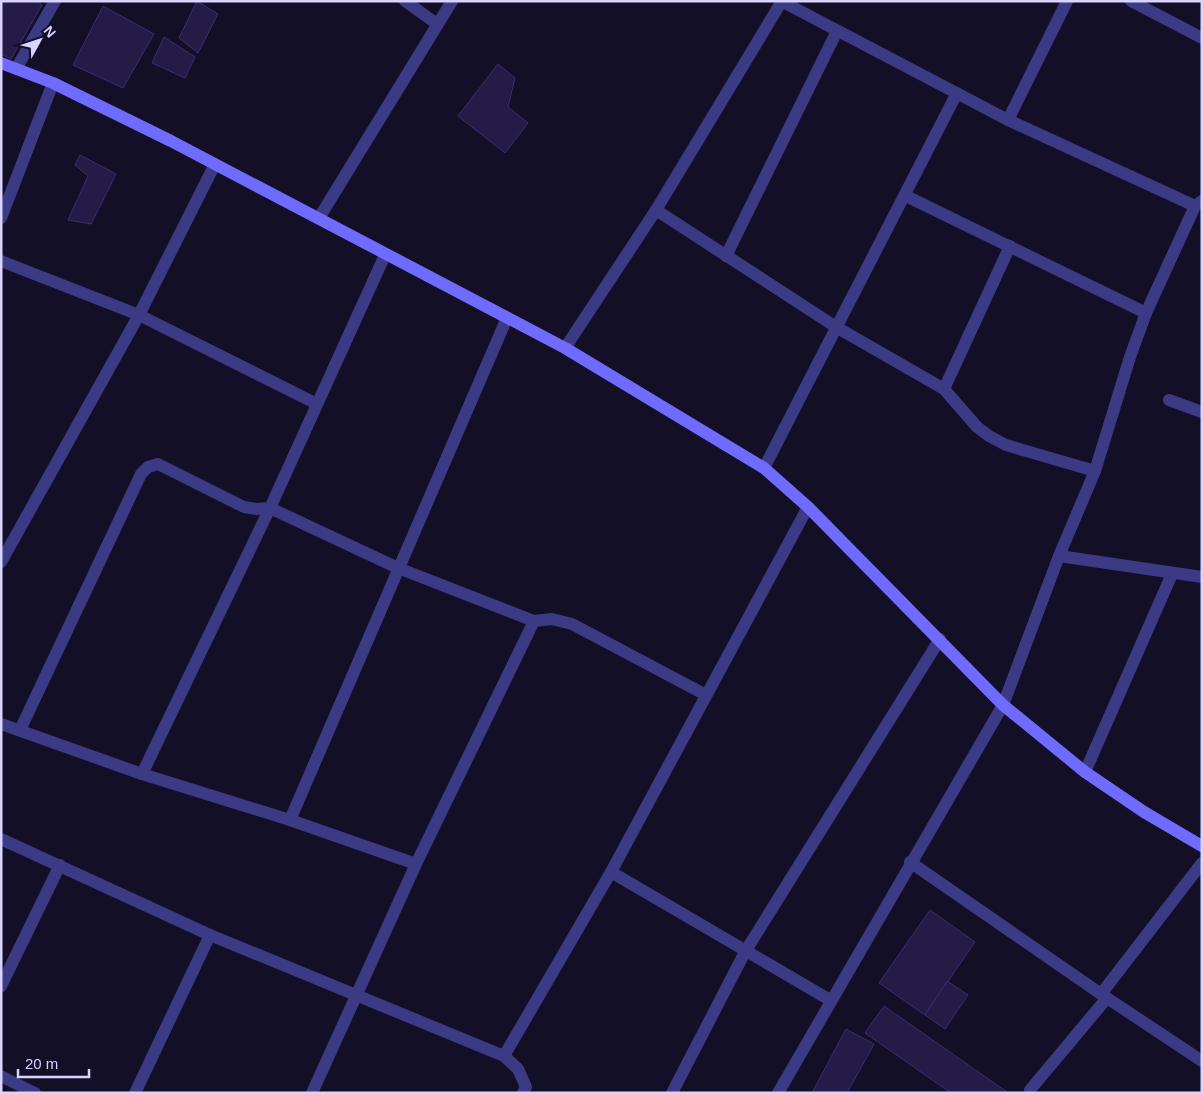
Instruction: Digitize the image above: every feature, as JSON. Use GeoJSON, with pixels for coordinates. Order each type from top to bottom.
{"type":"FeatureCollection","features":[{"type":"Feature","properties":{"kind":"street"},"geometry":{"type":"LineString","coordinates":[[16,69],[55,1]]}},
{"type":"Feature","properties":{"kind":"street"},"geometry":{"type":"LineString","coordinates":[[405,1],[438,24]]}},
{"type":"Feature","properties":{"kind":"street"},"geometry":{"type":"LineString","coordinates":[[319,218],[452,1]]}},
{"type":"Feature","properties":{"kind":"street"},"geometry":{"type":"LineString","coordinates":[[566,348],[656,210],[782,1],[1008,120],[1198,203],[1146,313],[1095,471],[1059,556],[1003,705],[910,862],[778,1093]]}},
{"type":"Feature","properties":{"kind":"street"},"geometry":{"type":"LineString","coordinates":[[1008,120],[1066,1]]}},
{"type":"Feature","properties":{"kind":"street"},"geometry":{"type":"LineString","coordinates":[[1131,1],[1202,38]]}},
{"type":"Feature","properties":{"kind":"street"},"geometry":{"type":"LineString","coordinates":[[726,256],[837,31]]}},
{"type":"Feature","properties":{"kind":"street"},"geometry":{"type":"LineString","coordinates":[[1,63],[53,83],[215,164],[385,255],[566,348],[764,468],[808,507],[1003,705],[1085,772],[1144,812],[1202,846]]}},
{"type":"Feature","properties":{"kind":"street"},"geometry":{"type":"LineString","coordinates":[[1,218],[53,83]]}},
{"type":"Feature","properties":{"kind":"street"},"geometry":{"type":"LineString","coordinates":[[764,468],[906,196],[957,93]]}},
{"type":"Feature","properties":{"kind":"street"},"geometry":{"type":"LineString","coordinates":[[1,562],[139,314],[215,164]]}},
{"type":"Feature","properties":{"kind":"street"},"geometry":{"type":"LineString","coordinates":[[906,196],[1146,313]]}},
{"type":"Feature","properties":{"kind":"street"},"geometry":{"type":"LineString","coordinates":[[656,210],[836,327],[944,389],[977,427],[989,436],[1006,445],[1095,471]]}},
{"type":"Feature","properties":{"kind":"street"},"geometry":{"type":"LineString","coordinates":[[944,389],[1010,246]]}},
{"type":"Feature","properties":{"kind":"street"},"geometry":{"type":"LineString","coordinates":[[142,774],[270,508],[385,255]]}},
{"type":"Feature","properties":{"kind":"street"},"geometry":{"type":"LineString","coordinates":[[1,261],[139,314],[317,404]]}},
{"type":"Feature","properties":{"kind":"street"},"geometry":{"type":"LineString","coordinates":[[290,820],[507,318]]}},
{"type":"Feature","properties":{"kind":"street"},"geometry":{"type":"LineString","coordinates":[[1169,400],[1202,412]]}},
{"type":"Feature","properties":{"kind":"street"},"geometry":{"type":"LineString","coordinates":[[20,730],[141,474],[148,467],[158,464],[244,507],[270,508],[398,568],[534,622],[552,619],[572,624],[706,695]]}},
{"type":"Feature","properties":{"kind":"street"},"geometry":{"type":"LineString","coordinates":[[504,1056],[611,872],[808,507]]}},
{"type":"Feature","properties":{"kind":"street"},"geometry":{"type":"LineString","coordinates":[[1059,556],[1172,574],[1202,576]]}},
{"type":"Feature","properties":{"kind":"street"},"geometry":{"type":"LineString","coordinates":[[1085,772],[1172,574]]}},
{"type":"Feature","properties":{"kind":"street"},"geometry":{"type":"LineString","coordinates":[[312,1093],[416,864],[534,622]]}},
{"type":"Feature","properties":{"kind":"street"},"geometry":{"type":"LineString","coordinates":[[672,1093],[746,952],[940,639]]}},
{"type":"Feature","properties":{"kind":"street"},"geometry":{"type":"LineString","coordinates":[[1,724],[142,774],[290,820],[416,864]]}},
{"type":"Feature","properties":{"kind":"street"},"geometry":{"type":"LineString","coordinates":[[1,839],[210,935],[355,997],[504,1056],[518,1069],[526,1087],[523,1093]]}},
{"type":"Feature","properties":{"kind":"street"},"geometry":{"type":"LineString","coordinates":[[910,862],[1202,1061]]}},
{"type":"Feature","properties":{"kind":"street"},"geometry":{"type":"LineString","coordinates":[[1030,1090],[1104,996],[1202,863]]}},
{"type":"Feature","properties":{"kind":"street"},"geometry":{"type":"LineString","coordinates":[[1,986],[60,865]]}},
{"type":"Feature","properties":{"kind":"street"},"geometry":{"type":"LineString","coordinates":[[611,872],[830,1000]]}},
{"type":"Feature","properties":{"kind":"street"},"geometry":{"type":"LineString","coordinates":[[135,1093],[210,935]]}},
{"type":"Feature","properties":{"kind":"street"},"geometry":{"type":"LineString","coordinates":[[2,1080],[35,1093]]}},
{"type":"Feature","properties":{"kind":"building"},"geometry":{"type":"Polygon","coordinates":[[[1,1],[37,1],[42,5],[11,59],[1,54],[1,1]]]}},
{"type":"Feature","properties":{"kind":"building"},"geometry":{"type":"Polygon","coordinates":[[[197,1],[218,14],[198,53],[179,38],[197,1]]]}},
{"type":"Feature","properties":{"kind":"building"},"geometry":{"type":"Polygon","coordinates":[[[103,6],[154,34],[123,88],[73,65],[103,6]]]}},
{"type":"Feature","properties":{"kind":"building"},"geometry":{"type":"Polygon","coordinates":[[[164,37],[195,57],[185,78],[152,63],[164,37]]]}},
{"type":"Feature","properties":{"kind":"building"},"geometry":{"type":"Polygon","coordinates":[[[498,64],[515,78],[508,107],[528,123],[505,153],[458,116],[498,64]]]}},
{"type":"Feature","properties":{"kind":"building"},"geometry":{"type":"Polygon","coordinates":[[[80,155],[116,174],[91,224],[68,220],[88,176],[75,165],[80,155]]]}},
{"type":"Feature","properties":{"kind":"building"},"geometry":{"type":"Polygon","coordinates":[[[930,910],[975,942],[925,1015],[879,983],[930,910]]]}},
{"type":"Feature","properties":{"kind":"building"},"geometry":{"type":"Polygon","coordinates":[[[947,981],[968,995],[945,1029],[925,1015],[947,981]]]}},
{"type":"Feature","properties":{"kind":"building"},"geometry":{"type":"Polygon","coordinates":[[[884,1006],[1007,1093],[951,1093],[865,1033],[884,1006]]]}},
{"type":"Feature","properties":{"kind":"building"},"geometry":{"type":"Polygon","coordinates":[[[846,1029],[874,1044],[847,1093],[812,1093],[846,1029]]]}}]}
